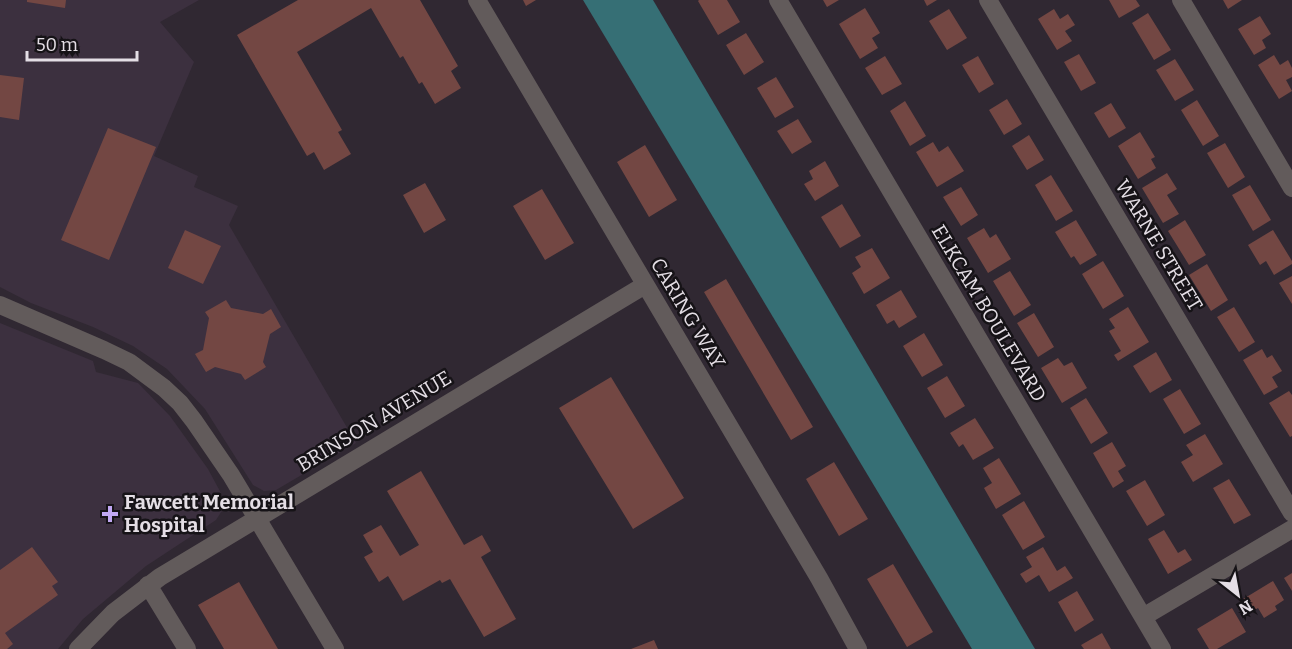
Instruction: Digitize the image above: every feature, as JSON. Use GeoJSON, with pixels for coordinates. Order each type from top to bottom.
{"type":"FeatureCollection","features":[{"type":"Feature","properties":{"kind":"street","name":"CARING WAY"},"geometry":{"type":"LineString","coordinates":[[477,0],[819,578],[858,649]]}},
{"type":"Feature","properties":{"kind":"street","name":"ELKCAM BOULEVARD"},"geometry":{"type":"LineString","coordinates":[[778,0],[1162,649]]}},
{"type":"Feature","properties":{"kind":"street","name":"WARNE STREET"},"geometry":{"type":"LineString","coordinates":[[988,0],[1292,513]]}},
{"type":"Feature","properties":{"kind":"street"},"geometry":{"type":"LineString","coordinates":[[1181,0],[1292,188]]}},
{"type":"Feature","properties":{"kind":"street","name":"BRINSON AVENUE"},"geometry":{"type":"LineString","coordinates":[[78,649],[113,613],[148,585],[645,285]]}},
{"type":"Feature","properties":{"kind":"street"},"geometry":{"type":"LineString","coordinates":[[0,305],[129,362],[164,388],[194,421],[335,649]]}},
{"type":"Feature","properties":{"kind":"street"},"geometry":{"type":"LineString","coordinates":[[1143,617],[1292,529]]}},
{"type":"Feature","properties":{"kind":"street"},"geometry":{"type":"LineString","coordinates":[[148,585],[187,649]]}},
{"type":"Feature","properties":{"kind":"shaded area"},"geometry":{"type":"Polygon","coordinates":[[[0,0],[199,0],[160,22],[194,62],[154,156],[198,176],[194,187],[238,206],[229,225],[356,443],[276,490],[264,491],[253,485],[205,409],[167,369],[133,346],[93,327],[31,303],[0,287],[0,0]]]}},
{"type":"Feature","properties":{"kind":"shaded area","name":"Fawcett Memorial Hospital"},"geometry":{"type":"Polygon","coordinates":[[[0,323],[93,361],[96,372],[138,383],[170,416],[208,469],[222,495],[223,509],[216,520],[146,566],[83,619],[58,649],[0,649],[0,323]]]}},
{"type":"Feature","properties":{"kind":"water"},"geometry":{"type":"Polygon","coordinates":[[[583,0],[653,0],[1035,649],[972,649],[583,0]]]}},
{"type":"Feature","properties":{"kind":"building"},"geometry":{"type":"Polygon","coordinates":[[[27,0],[66,0],[65,8],[27,2],[27,0]]]}},
{"type":"Feature","properties":{"kind":"building"},"geometry":{"type":"Polygon","coordinates":[[[298,0],[420,0],[458,66],[451,71],[461,88],[435,104],[422,82],[419,84],[403,56],[400,58],[371,8],[297,52],[342,130],[338,132],[351,154],[324,170],[314,152],[307,156],[237,35],[298,0]]]}},
{"type":"Feature","properties":{"kind":"building"},"geometry":{"type":"Polygon","coordinates":[[[523,0],[536,0],[526,6],[523,0]]]}},
{"type":"Feature","properties":{"kind":"building"},"geometry":{"type":"Polygon","coordinates":[[[699,0],[727,0],[740,22],[718,35],[699,0]]]}},
{"type":"Feature","properties":{"kind":"building"},"geometry":{"type":"Polygon","coordinates":[[[823,0],[839,0],[827,7],[823,0]]]}},
{"type":"Feature","properties":{"kind":"building"},"geometry":{"type":"Polygon","coordinates":[[[924,0],[937,0],[927,6],[924,0]]]}},
{"type":"Feature","properties":{"kind":"building"},"geometry":{"type":"Polygon","coordinates":[[[1109,0],[1136,0],[1140,6],[1119,18],[1109,0]]]}},
{"type":"Feature","properties":{"kind":"building"},"geometry":{"type":"Polygon","coordinates":[[[1223,0],[1242,0],[1228,9],[1223,0]]]}},
{"type":"Feature","properties":{"kind":"building"},"geometry":{"type":"Polygon","coordinates":[[[865,8],[880,33],[872,38],[878,48],[860,59],[839,24],[865,8]]]}},
{"type":"Feature","properties":{"kind":"building"},"geometry":{"type":"Polygon","coordinates":[[[949,9],[967,38],[947,50],[929,21],[949,9]]]}},
{"type":"Feature","properties":{"kind":"building"},"geometry":{"type":"Polygon","coordinates":[[[1054,9],[1060,19],[1068,14],[1075,25],[1065,31],[1072,41],[1057,50],[1038,19],[1054,9]]]}},
{"type":"Feature","properties":{"kind":"building"},"geometry":{"type":"Polygon","coordinates":[[[1148,13],[1171,50],[1154,60],[1132,23],[1148,13]]]}},
{"type":"Feature","properties":{"kind":"building"},"geometry":{"type":"Polygon","coordinates":[[[1260,16],[1271,34],[1262,40],[1266,48],[1254,55],[1238,29],[1260,16]]]}},
{"type":"Feature","properties":{"kind":"building"},"geometry":{"type":"Polygon","coordinates":[[[746,33],[764,62],[744,75],[726,45],[746,33]]]}},
{"type":"Feature","properties":{"kind":"building"},"geometry":{"type":"Polygon","coordinates":[[[1079,54],[1096,83],[1081,91],[1064,62],[1079,54]]]}},
{"type":"Feature","properties":{"kind":"building"},"geometry":{"type":"Polygon","coordinates":[[[1274,55],[1280,65],[1288,60],[1292,68],[1292,77],[1286,80],[1292,91],[1279,99],[1258,65],[1274,55]]]}},
{"type":"Feature","properties":{"kind":"building"},"geometry":{"type":"Polygon","coordinates":[[[885,56],[902,84],[882,95],[865,68],[885,56]]]}},
{"type":"Feature","properties":{"kind":"building"},"geometry":{"type":"Polygon","coordinates":[[[978,56],[994,84],[979,93],[962,65],[978,56]]]}},
{"type":"Feature","properties":{"kind":"building"},"geometry":{"type":"Polygon","coordinates":[[[1175,59],[1194,90],[1175,101],[1156,70],[1175,59]]]}},
{"type":"Feature","properties":{"kind":"building"},"geometry":{"type":"Polygon","coordinates":[[[0,75],[24,78],[19,120],[0,117],[0,75]]]}},
{"type":"Feature","properties":{"kind":"building"},"geometry":{"type":"Polygon","coordinates":[[[776,77],[794,107],[775,118],[757,88],[776,77]]]}},
{"type":"Feature","properties":{"kind":"building"},"geometry":{"type":"Polygon","coordinates":[[[1007,99],[1022,124],[1004,135],[989,110],[1007,99]]]}},
{"type":"Feature","properties":{"kind":"building"},"geometry":{"type":"Polygon","coordinates":[[[1197,100],[1219,136],[1203,146],[1181,110],[1197,100]]]}},
{"type":"Feature","properties":{"kind":"building"},"geometry":{"type":"Polygon","coordinates":[[[905,101],[926,136],[910,146],[890,111],[905,101]]]}},
{"type":"Feature","properties":{"kind":"building"},"geometry":{"type":"Polygon","coordinates":[[[1111,103],[1126,128],[1109,138],[1094,113],[1111,103]]]}},
{"type":"Feature","properties":{"kind":"building"},"geometry":{"type":"Polygon","coordinates":[[[798,119],[812,142],[792,154],[777,131],[798,119]]]}},
{"type":"Feature","properties":{"kind":"building"},"geometry":{"type":"Polygon","coordinates":[[[108,128],[156,147],[109,260],[61,240],[108,128]]]}},
{"type":"Feature","properties":{"kind":"building"},"geometry":{"type":"Polygon","coordinates":[[[1140,132],[1155,157],[1151,159],[1156,168],[1138,179],[1118,146],[1140,132]]]}},
{"type":"Feature","properties":{"kind":"building"},"geometry":{"type":"Polygon","coordinates":[[[1029,135],[1044,160],[1027,170],[1012,146],[1029,135]]]}},
{"type":"Feature","properties":{"kind":"building"},"geometry":{"type":"Polygon","coordinates":[[[933,142],[939,152],[948,146],[964,171],[937,187],[916,152],[933,142]]]}},
{"type":"Feature","properties":{"kind":"building"},"geometry":{"type":"Polygon","coordinates":[[[1225,143],[1245,177],[1228,188],[1207,153],[1225,143]]]}},
{"type":"Feature","properties":{"kind":"building"},"geometry":{"type":"Polygon","coordinates":[[[645,145],[677,200],[649,217],[617,162],[645,145]]]}},
{"type":"Feature","properties":{"kind":"building"},"geometry":{"type":"Polygon","coordinates":[[[825,161],[839,186],[815,201],[804,184],[813,179],[809,171],[825,161]]]}},
{"type":"Feature","properties":{"kind":"building"},"geometry":{"type":"Polygon","coordinates":[[[1167,173],[1177,189],[1167,195],[1179,214],[1163,223],[1142,188],[1167,173]]]}},
{"type":"Feature","properties":{"kind":"building"},"geometry":{"type":"Polygon","coordinates":[[[1051,175],[1073,211],[1056,221],[1035,185],[1051,175]]]}},
{"type":"Feature","properties":{"kind":"building"},"geometry":{"type":"Polygon","coordinates":[[[425,183],[446,220],[424,233],[403,195],[425,183]]]}},
{"type":"Feature","properties":{"kind":"building"},"geometry":{"type":"Polygon","coordinates":[[[1250,185],[1271,220],[1253,231],[1232,195],[1250,185]]]}},
{"type":"Feature","properties":{"kind":"building"},"geometry":{"type":"Polygon","coordinates":[[[961,187],[978,215],[961,226],[943,197],[961,187]]]}},
{"type":"Feature","properties":{"kind":"building"},"geometry":{"type":"Polygon","coordinates":[[[542,189],[574,243],[545,260],[513,206],[542,189]]]}},
{"type":"Feature","properties":{"kind":"building"},"geometry":{"type":"Polygon","coordinates":[[[842,204],[861,236],[840,248],[821,217],[842,204]]]}},
{"type":"Feature","properties":{"kind":"building"},"geometry":{"type":"Polygon","coordinates":[[[1076,220],[1097,255],[1080,265],[1074,256],[1071,258],[1055,232],[1076,220]]]}},
{"type":"Feature","properties":{"kind":"building"},"geometry":{"type":"Polygon","coordinates":[[[1185,220],[1206,255],[1189,265],[1168,231],[1185,220]]]}},
{"type":"Feature","properties":{"kind":"building"},"geometry":{"type":"Polygon","coordinates":[[[984,228],[990,238],[996,234],[1011,259],[988,273],[967,238],[984,228]]]}},
{"type":"Feature","properties":{"kind":"building"},"geometry":{"type":"Polygon","coordinates":[[[185,230],[221,246],[203,284],[168,268],[185,230]]]}},
{"type":"Feature","properties":{"kind":"building"},"geometry":{"type":"Polygon","coordinates":[[[1273,230],[1292,261],[1292,264],[1274,275],[1266,261],[1260,265],[1248,245],[1273,230]]]}},
{"type":"Feature","properties":{"kind":"building"},"geometry":{"type":"Polygon","coordinates":[[[872,248],[890,278],[864,294],[852,273],[861,267],[855,257],[872,248]]]}},
{"type":"Feature","properties":{"kind":"building"},"geometry":{"type":"Polygon","coordinates":[[[1103,261],[1124,296],[1103,309],[1082,274],[1103,261]]]}},
{"type":"Feature","properties":{"kind":"building"},"geometry":{"type":"Polygon","coordinates":[[[1207,264],[1228,300],[1211,311],[1189,275],[1207,264]]]}},
{"type":"Feature","properties":{"kind":"building"},"geometry":{"type":"Polygon","coordinates":[[[1010,271],[1031,305],[1014,316],[993,281],[1010,271]]]}},
{"type":"Feature","properties":{"kind":"building"},"geometry":{"type":"Polygon","coordinates":[[[1292,276],[1292,304],[1279,283],[1292,276]]]}},
{"type":"Feature","properties":{"kind":"building"},"geometry":{"type":"Polygon","coordinates":[[[726,279],[813,427],[791,440],[704,292],[726,279]]]}},
{"type":"Feature","properties":{"kind":"building"},"geometry":{"type":"Polygon","coordinates":[[[901,290],[917,317],[899,328],[894,320],[887,324],[876,305],[901,290]]]}},
{"type":"Feature","properties":{"kind":"building"},"geometry":{"type":"Polygon","coordinates":[[[226,300],[231,308],[263,314],[271,309],[281,327],[270,334],[263,362],[266,367],[245,380],[241,374],[215,367],[206,372],[195,354],[203,350],[209,318],[205,312],[226,300]]]}},
{"type":"Feature","properties":{"kind":"building"},"geometry":{"type":"Polygon","coordinates":[[[1128,307],[1149,342],[1118,361],[1114,355],[1121,351],[1109,331],[1115,328],[1109,319],[1128,307]]]}},
{"type":"Feature","properties":{"kind":"building"},"geometry":{"type":"Polygon","coordinates":[[[1234,307],[1255,342],[1239,352],[1217,317],[1234,307]]]}},
{"type":"Feature","properties":{"kind":"building"},"geometry":{"type":"Polygon","coordinates":[[[1034,313],[1054,347],[1038,357],[1017,323],[1034,313]]]}},
{"type":"Feature","properties":{"kind":"building"},"geometry":{"type":"Polygon","coordinates":[[[924,333],[943,365],[922,377],[903,346],[924,333]]]}},
{"type":"Feature","properties":{"kind":"building"},"geometry":{"type":"Polygon","coordinates":[[[1262,349],[1267,358],[1272,355],[1282,371],[1272,377],[1278,387],[1264,395],[1243,360],[1262,349]]]}},
{"type":"Feature","properties":{"kind":"building"},"geometry":{"type":"Polygon","coordinates":[[[1156,352],[1172,380],[1150,393],[1133,366],[1156,352]]]}},
{"type":"Feature","properties":{"kind":"building"},"geometry":{"type":"Polygon","coordinates":[[[1058,358],[1064,366],[1072,362],[1087,388],[1062,403],[1041,368],[1058,358]]]}},
{"type":"Feature","properties":{"kind":"building"},"geometry":{"type":"Polygon","coordinates":[[[947,376],[965,406],[945,418],[927,388],[947,376]]]}},
{"type":"Feature","properties":{"kind":"building"},"geometry":{"type":"Polygon","coordinates":[[[611,377],[684,498],[633,529],[559,408],[611,377]]]}},
{"type":"Feature","properties":{"kind":"building"},"geometry":{"type":"Polygon","coordinates":[[[1180,389],[1201,424],[1184,434],[1163,399],[1180,389]]]}},
{"type":"Feature","properties":{"kind":"building"},"geometry":{"type":"Polygon","coordinates":[[[1289,391],[1292,395],[1292,436],[1290,437],[1269,403],[1289,391]]]}},
{"type":"Feature","properties":{"kind":"building"},"geometry":{"type":"Polygon","coordinates":[[[1086,398],[1108,433],[1091,444],[1070,408],[1086,398]]]}},
{"type":"Feature","properties":{"kind":"building"},"geometry":{"type":"Polygon","coordinates":[[[975,418],[994,448],[973,460],[963,444],[959,447],[950,433],[975,418]]]}},
{"type":"Feature","properties":{"kind":"building"},"geometry":{"type":"Polygon","coordinates":[[[1205,434],[1223,464],[1193,482],[1181,462],[1193,455],[1186,445],[1205,434]]]}},
{"type":"Feature","properties":{"kind":"building"},"geometry":{"type":"Polygon","coordinates":[[[1112,442],[1126,466],[1118,471],[1124,481],[1113,488],[1093,453],[1112,442]]]}},
{"type":"Feature","properties":{"kind":"building"},"geometry":{"type":"Polygon","coordinates":[[[999,458],[1021,494],[996,509],[984,488],[992,483],[983,468],[999,458]]]}},
{"type":"Feature","properties":{"kind":"building"},"geometry":{"type":"Polygon","coordinates":[[[834,462],[868,519],[839,536],[806,479],[834,462]]]}},
{"type":"Feature","properties":{"kind":"building"},"geometry":{"type":"Polygon","coordinates":[[[421,471],[464,545],[482,535],[491,551],[481,557],[516,619],[484,637],[450,579],[442,583],[440,580],[403,601],[388,576],[379,582],[364,557],[373,552],[363,535],[381,525],[400,556],[419,545],[387,491],[421,471]]]}},
{"type":"Feature","properties":{"kind":"building"},"geometry":{"type":"Polygon","coordinates":[[[1229,479],[1251,515],[1234,524],[1213,488],[1229,479]]]}},
{"type":"Feature","properties":{"kind":"building"},"geometry":{"type":"Polygon","coordinates":[[[1145,480],[1165,515],[1147,526],[1126,491],[1145,480]]]}},
{"type":"Feature","properties":{"kind":"building"},"geometry":{"type":"Polygon","coordinates":[[[1024,501],[1045,537],[1023,550],[1002,515],[1024,501]]]}},
{"type":"Feature","properties":{"kind":"building"},"geometry":{"type":"Polygon","coordinates":[[[1164,530],[1178,553],[1185,549],[1192,560],[1168,574],[1148,539],[1164,530]]]}},
{"type":"Feature","properties":{"kind":"building"},"geometry":{"type":"Polygon","coordinates":[[[32,547],[58,582],[52,586],[58,595],[5,633],[13,644],[7,649],[0,649],[0,570],[32,547]]]}},
{"type":"Feature","properties":{"kind":"building"},"geometry":{"type":"Polygon","coordinates":[[[1043,547],[1057,571],[1065,566],[1073,578],[1049,592],[1039,575],[1026,583],[1020,574],[1032,567],[1026,557],[1043,547]]]}},
{"type":"Feature","properties":{"kind":"building"},"geometry":{"type":"Polygon","coordinates":[[[893,564],[933,632],[907,647],[867,579],[893,564]]]}},
{"type":"Feature","properties":{"kind":"building"},"geometry":{"type":"Polygon","coordinates":[[[1292,573],[1292,591],[1284,578],[1292,573]]]}},
{"type":"Feature","properties":{"kind":"building"},"geometry":{"type":"Polygon","coordinates":[[[1273,581],[1284,600],[1275,606],[1277,610],[1264,618],[1258,608],[1248,614],[1240,601],[1273,581]]]}},
{"type":"Feature","properties":{"kind":"building"},"geometry":{"type":"Polygon","coordinates":[[[239,582],[278,649],[224,649],[198,605],[239,582]]]}},
{"type":"Feature","properties":{"kind":"building"},"geometry":{"type":"Polygon","coordinates":[[[1077,591],[1094,620],[1075,632],[1058,602],[1077,591]]]}},
{"type":"Feature","properties":{"kind":"building"},"geometry":{"type":"Polygon","coordinates":[[[1232,608],[1246,632],[1217,649],[1209,649],[1197,629],[1232,608]]]}},
{"type":"Feature","properties":{"kind":"building"},"geometry":{"type":"Polygon","coordinates":[[[1102,633],[1111,649],[1084,649],[1081,645],[1102,633]]]}},
{"type":"Feature","properties":{"kind":"building"},"geometry":{"type":"Polygon","coordinates":[[[654,640],[658,649],[631,649],[654,640]]]}},
{"type":"Feature","properties":{"kind":"place","name":"Fawcett Memorial Hospital"},"geometry":{"type":"Point","coordinates":[110,514]}}]}
